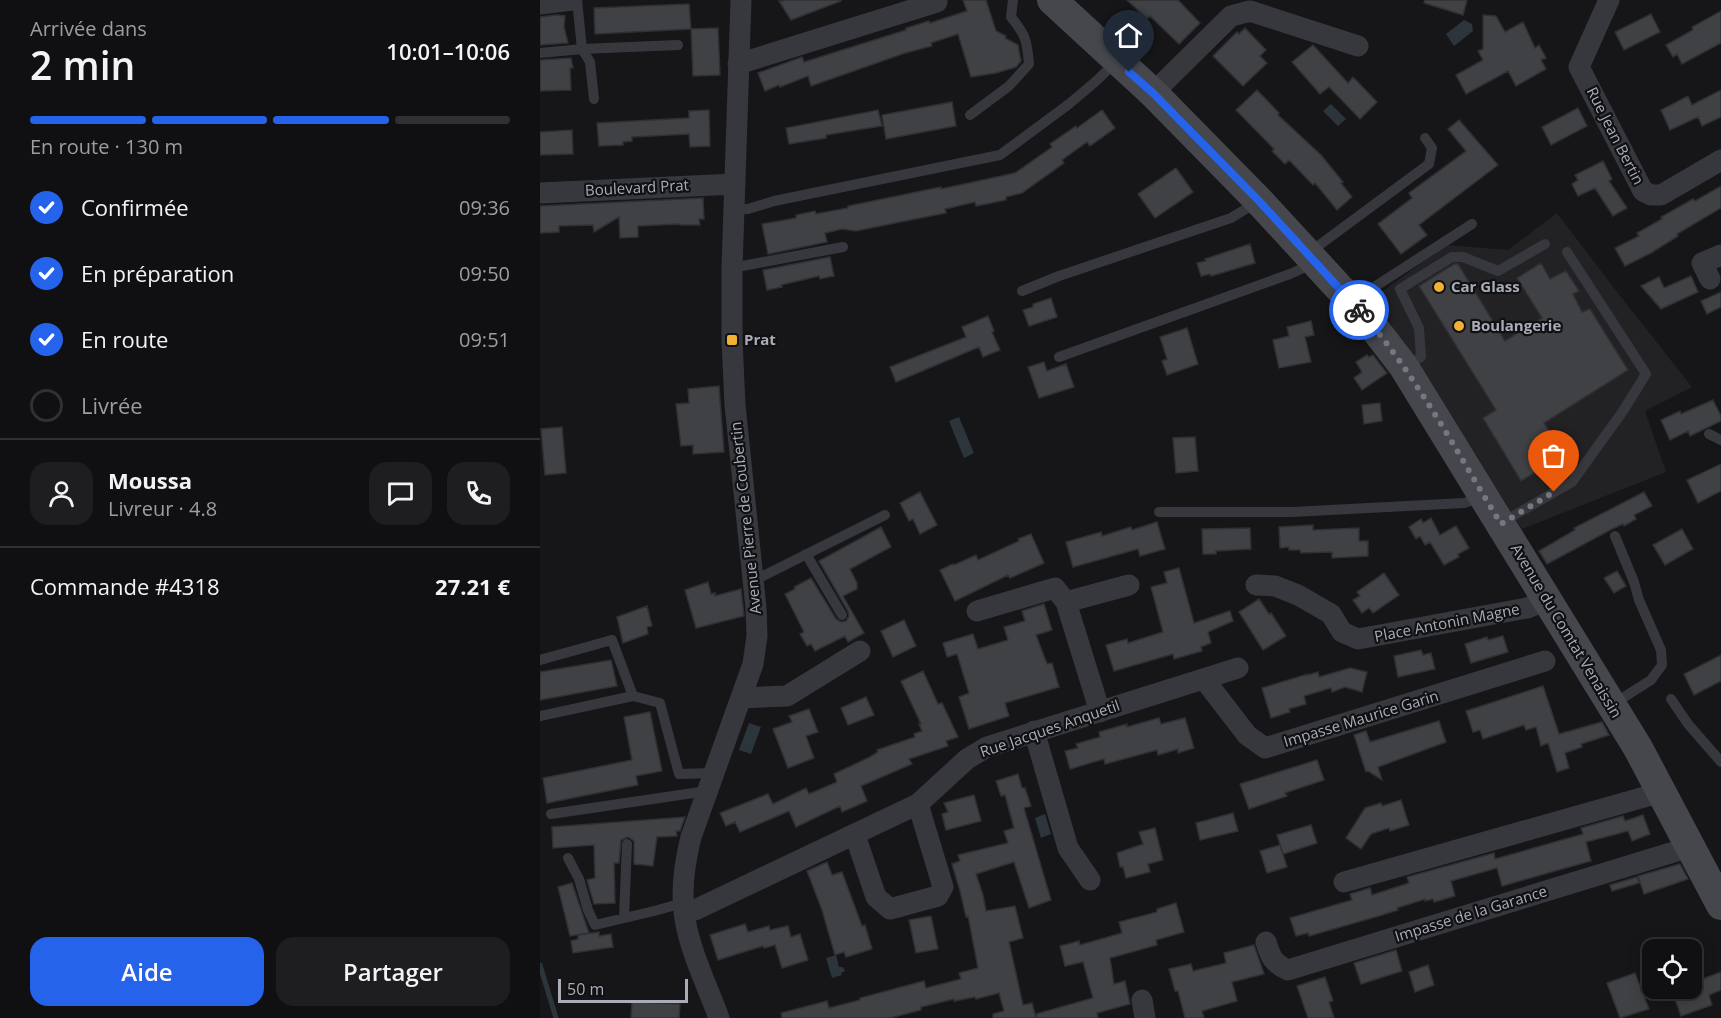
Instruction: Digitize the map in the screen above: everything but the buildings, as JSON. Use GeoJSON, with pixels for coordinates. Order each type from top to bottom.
{"type":"FeatureCollection","features":[{"type":"Feature","properties":{"kind":"main road","name":"Avenue du Comtat Venaissin"},"geometry":{"type":"LineString","coordinates":[[1052,0],[1153,93],[1259,201],[1351,301],[1404,367],[1610,706],[1638,748],[1721,904]]}},
{"type":"Feature","properties":{"kind":"street"},"geometry":{"type":"LineString","coordinates":[[540,4],[572,0]]}},
{"type":"Feature","properties":{"kind":"street","name":"Avenue Pierre de Coubertin"},"geometry":{"type":"LineString","coordinates":[[719,1018],[689,937],[684,907],[684,863],[691,837],[753,664],[757,636],[735,405],[732,340],[732,268],[741,0]]}},
{"type":"Feature","properties":{"kind":"street","name":"Rue Jean Bertin"},"geometry":{"type":"LineString","coordinates":[[1609,0],[1579,67],[1643,191],[1651,195],[1660,195],[1721,160]]}},
{"type":"Feature","properties":{"kind":"street"},"geometry":{"type":"LineString","coordinates":[[738,64],[937,2]]}},
{"type":"Feature","properties":{"kind":"street"},"geometry":{"type":"LineString","coordinates":[[1153,93],[1231,16],[1250,11],[1359,46]]}},
{"type":"Feature","properties":{"kind":"street","name":"Boulevard Prat"},"geometry":{"type":"LineString","coordinates":[[540,193],[735,184]]}},
{"type":"Feature","properties":{"kind":"street"},"geometry":{"type":"LineString","coordinates":[[1710,279],[1702,263],[1721,255]]}},
{"type":"Feature","properties":{"kind":"street"},"geometry":{"type":"LineString","coordinates":[[1066,602],[1129,585]]}},
{"type":"Feature","properties":{"kind":"street","name":"Place Antonin Magne"},"geometry":{"type":"LineString","coordinates":[[1256,585],[1275,586],[1298,595],[1331,614],[1342,632],[1358,639],[1527,608],[1546,600]]}},
{"type":"Feature","properties":{"kind":"street"},"geometry":{"type":"LineString","coordinates":[[977,611],[1055,588],[1066,602],[1100,712]]}},
{"type":"Feature","properties":{"kind":"street"},"geometry":{"type":"LineString","coordinates":[[741,698],[786,696],[860,651]]}},
{"type":"Feature","properties":{"kind":"street","name":"Impasse Maurice Garin"},"geometry":{"type":"LineString","coordinates":[[1203,679],[1247,735],[1265,748],[1545,661]]}},
{"type":"Feature","properties":{"kind":"street","name":"Rue Jacques Anquetil"},"geometry":{"type":"LineString","coordinates":[[684,907],[694,910],[918,804],[967,759],[987,747],[1238,668]]}},
{"type":"Feature","properties":{"kind":"street"},"geometry":{"type":"LineString","coordinates":[[1034,731],[1068,848],[1090,880]]}},
{"type":"Feature","properties":{"kind":"street"},"geometry":{"type":"LineString","coordinates":[[1344,882],[1662,792]]}},
{"type":"Feature","properties":{"kind":"street"},"geometry":{"type":"LineString","coordinates":[[855,835],[876,897],[890,909],[938,896],[943,887],[918,804]]}},
{"type":"Feature","properties":{"kind":"street","name":"Impasse de la Garance"},"geometry":{"type":"LineString","coordinates":[[1266,942],[1270,956],[1277,965],[1288,970],[1690,846]]}},
{"type":"Feature","properties":{"kind":"lane"},"geometry":{"type":"LineString","coordinates":[[577,0],[582,49],[590,62],[594,99]]}},
{"type":"Feature","properties":{"kind":"lane"},"geometry":{"type":"LineString","coordinates":[[970,115],[1009,86],[1029,64],[1028,45],[1023,31],[1011,17],[1013,0]]}},
{"type":"Feature","properties":{"kind":"lane"},"geometry":{"type":"LineString","coordinates":[[540,53],[678,45]]}},
{"type":"Feature","properties":{"kind":"lane"},"geometry":{"type":"LineString","coordinates":[[734,209],[748,209],[774,201],[1000,155],[1069,104],[1117,61]]}},
{"type":"Feature","properties":{"kind":"lane"},"geometry":{"type":"LineString","coordinates":[[1059,357],[1290,274],[1429,164],[1432,148],[1425,138]]}},
{"type":"Feature","properties":{"kind":"lane"},"geometry":{"type":"LineString","coordinates":[[1022,291],[1059,276],[1232,218],[1259,201]]}},
{"type":"Feature","properties":{"kind":"lane"},"geometry":{"type":"LineString","coordinates":[[1351,301],[1472,224]]}},
{"type":"Feature","properties":{"kind":"lane"},"geometry":{"type":"LineString","coordinates":[[1404,367],[1422,357],[1419,328],[1400,289],[1452,257],[1463,257],[1498,271],[1545,244]]}},
{"type":"Feature","properties":{"kind":"lane"},"geometry":{"type":"LineString","coordinates":[[732,268],[843,247]]}},
{"type":"Feature","properties":{"kind":"lane"},"geometry":{"type":"LineString","coordinates":[[1501,524],[1572,482],[1623,411],[1646,374],[1567,252]]}},
{"type":"Feature","properties":{"kind":"lane"},"geometry":{"type":"LineString","coordinates":[[1709,434],[1721,440]]}},
{"type":"Feature","properties":{"kind":"lane"},"geometry":{"type":"LineString","coordinates":[[1159,512],[1292,512],[1464,503],[1484,496]]}},
{"type":"Feature","properties":{"kind":"lane"},"geometry":{"type":"LineString","coordinates":[[753,581],[885,515]]}},
{"type":"Feature","properties":{"kind":"lane"},"geometry":{"type":"LineString","coordinates":[[1610,706],[1651,680],[1662,665],[1660,650],[1615,536]]}},
{"type":"Feature","properties":{"kind":"lane"},"geometry":{"type":"LineString","coordinates":[[806,554],[842,615]]}},
{"type":"Feature","properties":{"kind":"lane"},"geometry":{"type":"LineString","coordinates":[[540,660],[612,640],[633,696]]}},
{"type":"Feature","properties":{"kind":"lane"},"geometry":{"type":"LineString","coordinates":[[540,716],[633,696],[660,703],[679,774],[711,782]]}},
{"type":"Feature","properties":{"kind":"lane"},"geometry":{"type":"LineString","coordinates":[[1671,699],[1721,762]]}},
{"type":"Feature","properties":{"kind":"lane"},"geometry":{"type":"LineString","coordinates":[[551,814],[711,782]]}},
{"type":"Feature","properties":{"kind":"lane"},"geometry":{"type":"LineString","coordinates":[[624,918],[627,844]]}},
{"type":"Feature","properties":{"kind":"lane"},"geometry":{"type":"LineString","coordinates":[[568,858],[579,879],[595,925],[684,907]]}},
{"type":"Feature","properties":{"kind":"shaded area"},"geometry":{"type":"Polygon","coordinates":[[[1464,20],[1472,24],[1473,31],[1454,46],[1446,34],[1464,20]]]}},
{"type":"Feature","properties":{"kind":"shaded area"},"geometry":{"type":"Polygon","coordinates":[[[1331,104],[1346,119],[1338,126],[1323,111],[1331,104]]]}},
{"type":"Feature","properties":{"kind":"shaded area"},"geometry":{"type":"Polygon","coordinates":[[[1557,213],[1692,387],[1645,411],[1666,472],[1522,529],[1379,306],[1376,296],[1446,245],[1508,250],[1557,213]]]}},
{"type":"Feature","properties":{"kind":"shaded area"},"geometry":{"type":"Polygon","coordinates":[[[959,417],[974,453],[964,458],[949,421],[959,417]]]}},
{"type":"Feature","properties":{"kind":"shaded area"},"geometry":{"type":"Polygon","coordinates":[[[749,723],[761,727],[751,754],[739,750],[749,723]]]}},
{"type":"Feature","properties":{"kind":"shaded area"},"geometry":{"type":"Polygon","coordinates":[[[1045,814],[1051,834],[1041,838],[1035,818],[1045,814]]]}},
{"type":"Feature","properties":{"kind":"shaded area"},"geometry":{"type":"Polygon","coordinates":[[[836,955],[839,967],[843,967],[845,971],[841,973],[842,975],[832,978],[826,958],[836,955]]]}},
{"type":"Feature","properties":{"kind":"waterway"},"geometry":{"type":"LineString","coordinates":[[540,965],[556,1018]]}},
{"type":"Feature","properties":{"kind":"way so far"},"geometry":{"type":"LineString","coordinates":[[1359,310],[1417,385],[1501,524],[1554,492]]}},
{"type":"Feature","properties":{"kind":"place","name":"Car Glass"},"geometry":{"type":"Point","coordinates":[1439,287]}},
{"type":"Feature","properties":{"kind":"place","name":"Boulangerie"},"geometry":{"type":"Point","coordinates":[1459,326]}},
{"type":"Feature","properties":{"kind":"place","name":"Prat"},"geometry":{"type":"Point","coordinates":[732,340]}},
{"type":"Feature","properties":{"kind":"route"},"geometry":{"type":"LineString","coordinates":[[1129,72],[1153,93],[1259,201],[1359,310]]}}]}
